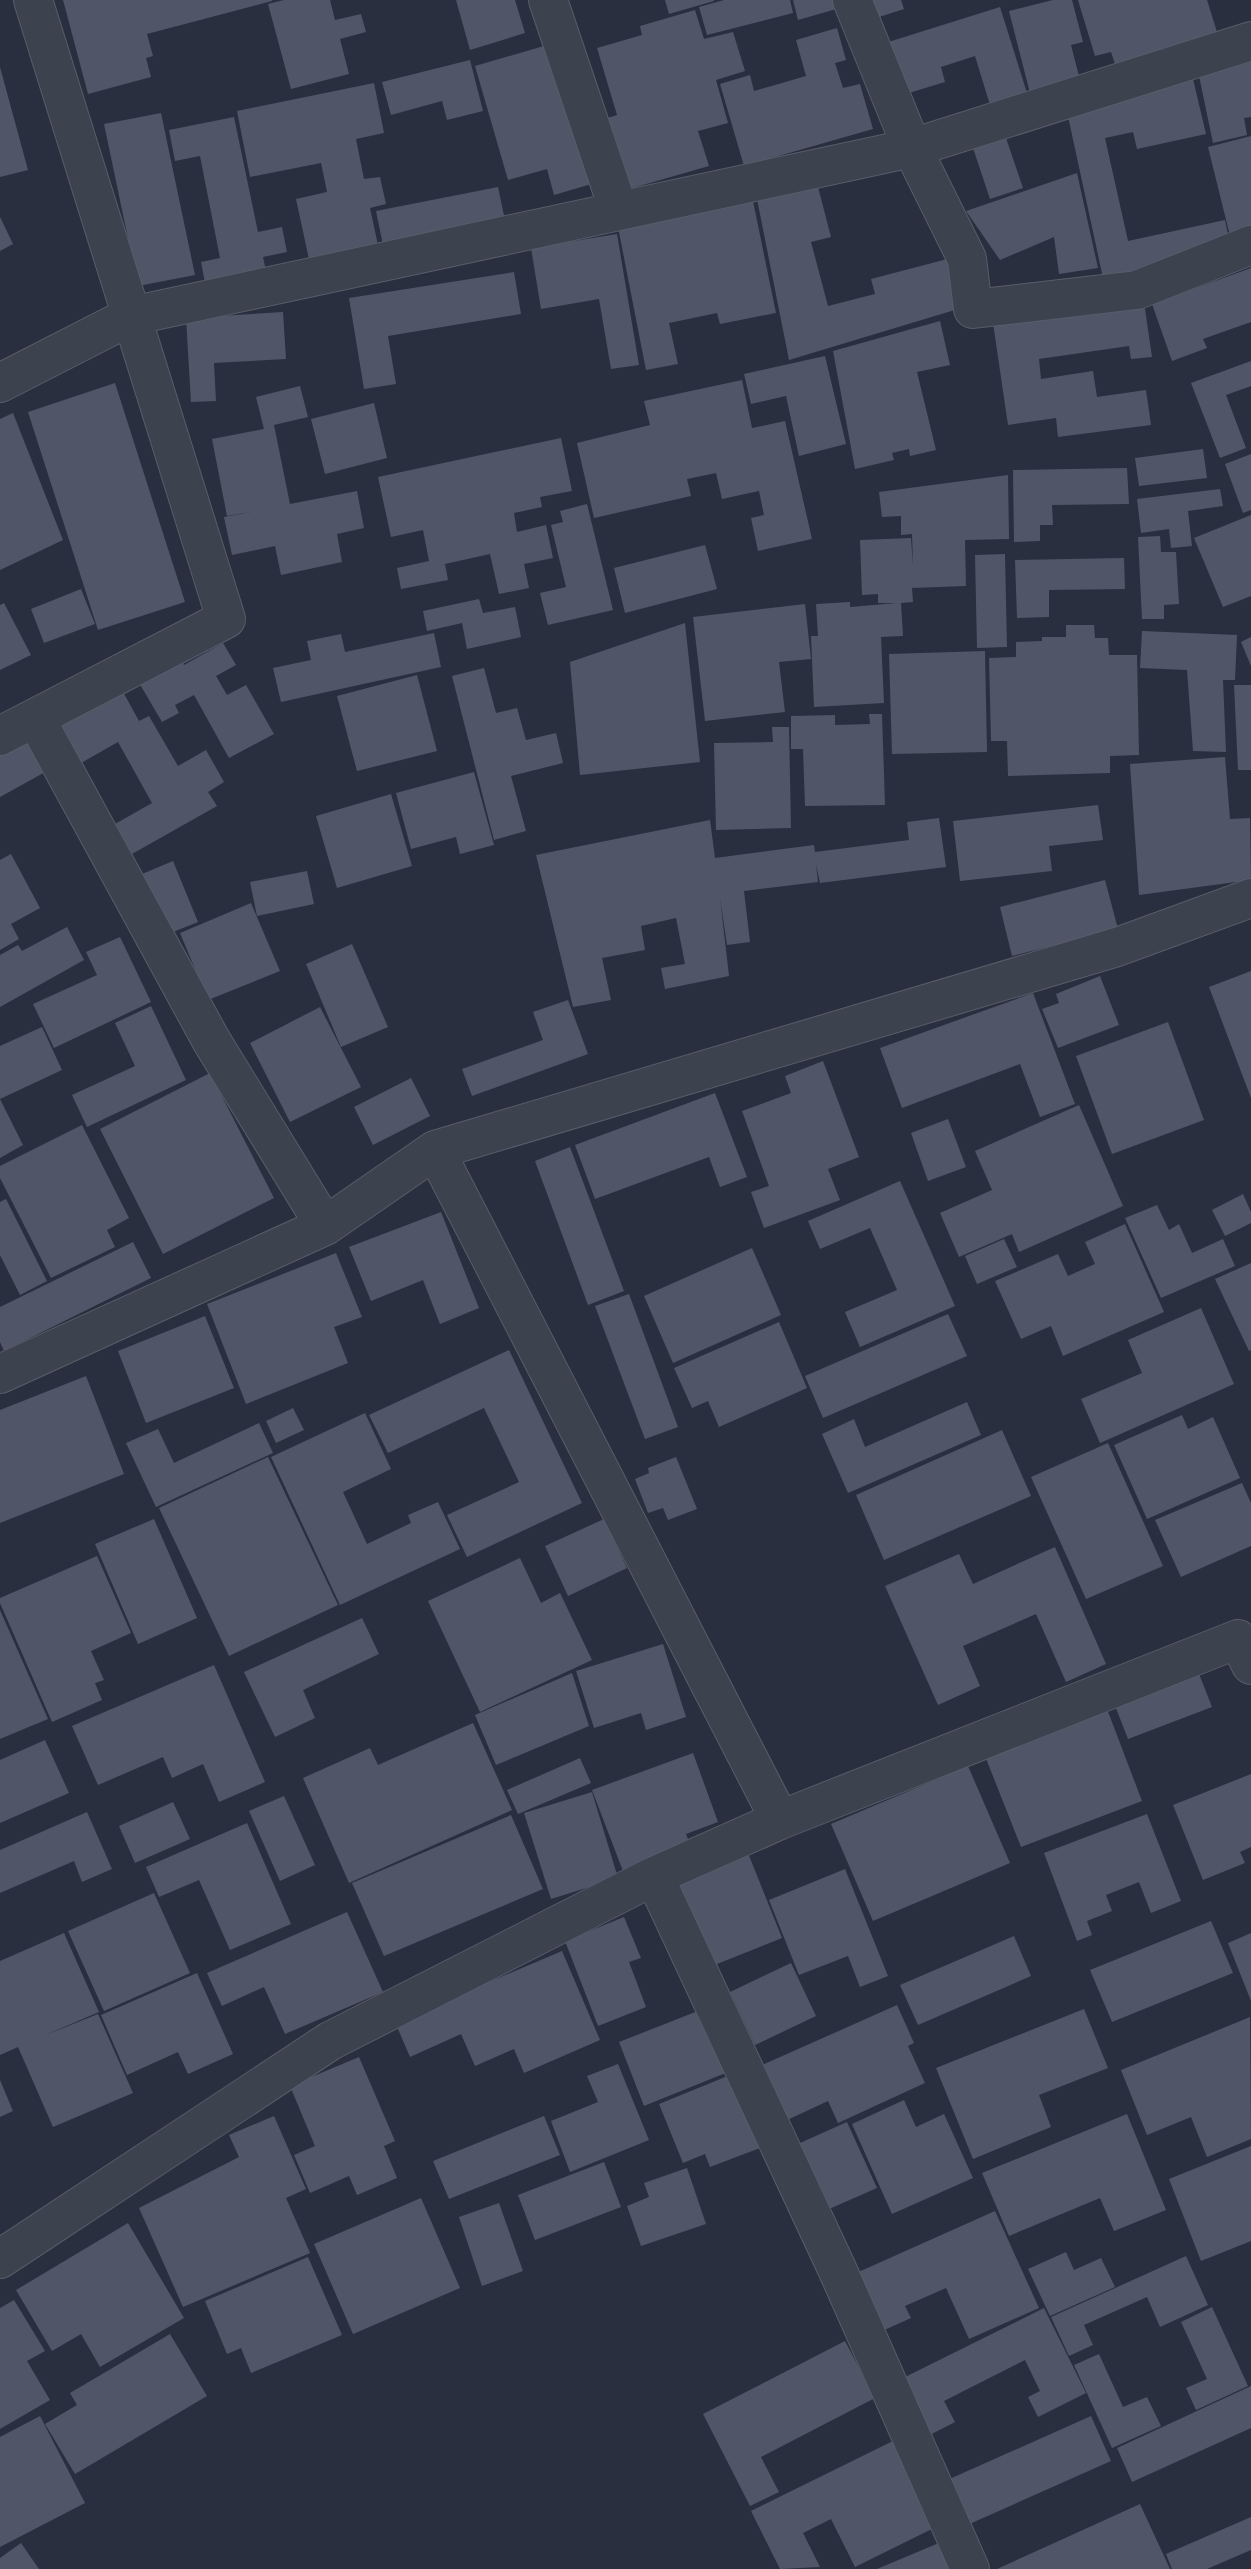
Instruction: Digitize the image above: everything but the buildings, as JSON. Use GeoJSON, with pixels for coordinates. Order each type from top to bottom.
{"type":"FeatureCollection","features":[{"type":"Feature","properties":{"kind":"street"},"geometry":{"type":"LineString","coordinates":[[0,736],[226,620],[33,0]]}},
{"type":"Feature","properties":{"kind":"street"},"geometry":{"type":"LineString","coordinates":[[548,0],[619,211]]}},
{"type":"Feature","properties":{"kind":"street"},"geometry":{"type":"LineString","coordinates":[[852,0],[912,148],[967,259],[972,309],[1137,290],[1251,245]]}},
{"type":"Feature","properties":{"kind":"street"},"geometry":{"type":"LineString","coordinates":[[0,383],[131,316],[912,148],[1251,41]]}},
{"type":"Feature","properties":{"kind":"street"},"geometry":{"type":"LineString","coordinates":[[36,719],[211,1040],[325,1226]]}},
{"type":"Feature","properties":{"kind":"street"},"geometry":{"type":"LineString","coordinates":[[0,1374],[325,1226],[435,1150],[1117,947],[1251,898]]}},
{"type":"Feature","properties":{"kind":"street"},"geometry":{"type":"LineString","coordinates":[[435,1150],[780,1820]]}},
{"type":"Feature","properties":{"kind":"street"},"geometry":{"type":"LineString","coordinates":[[0,2259],[330,2041],[654,1876],[780,1820],[1237,1639],[1251,1665]]}},
{"type":"Feature","properties":{"kind":"street"},"geometry":{"type":"LineString","coordinates":[[654,1876],[838,2271],[970,2569]]}}]}
